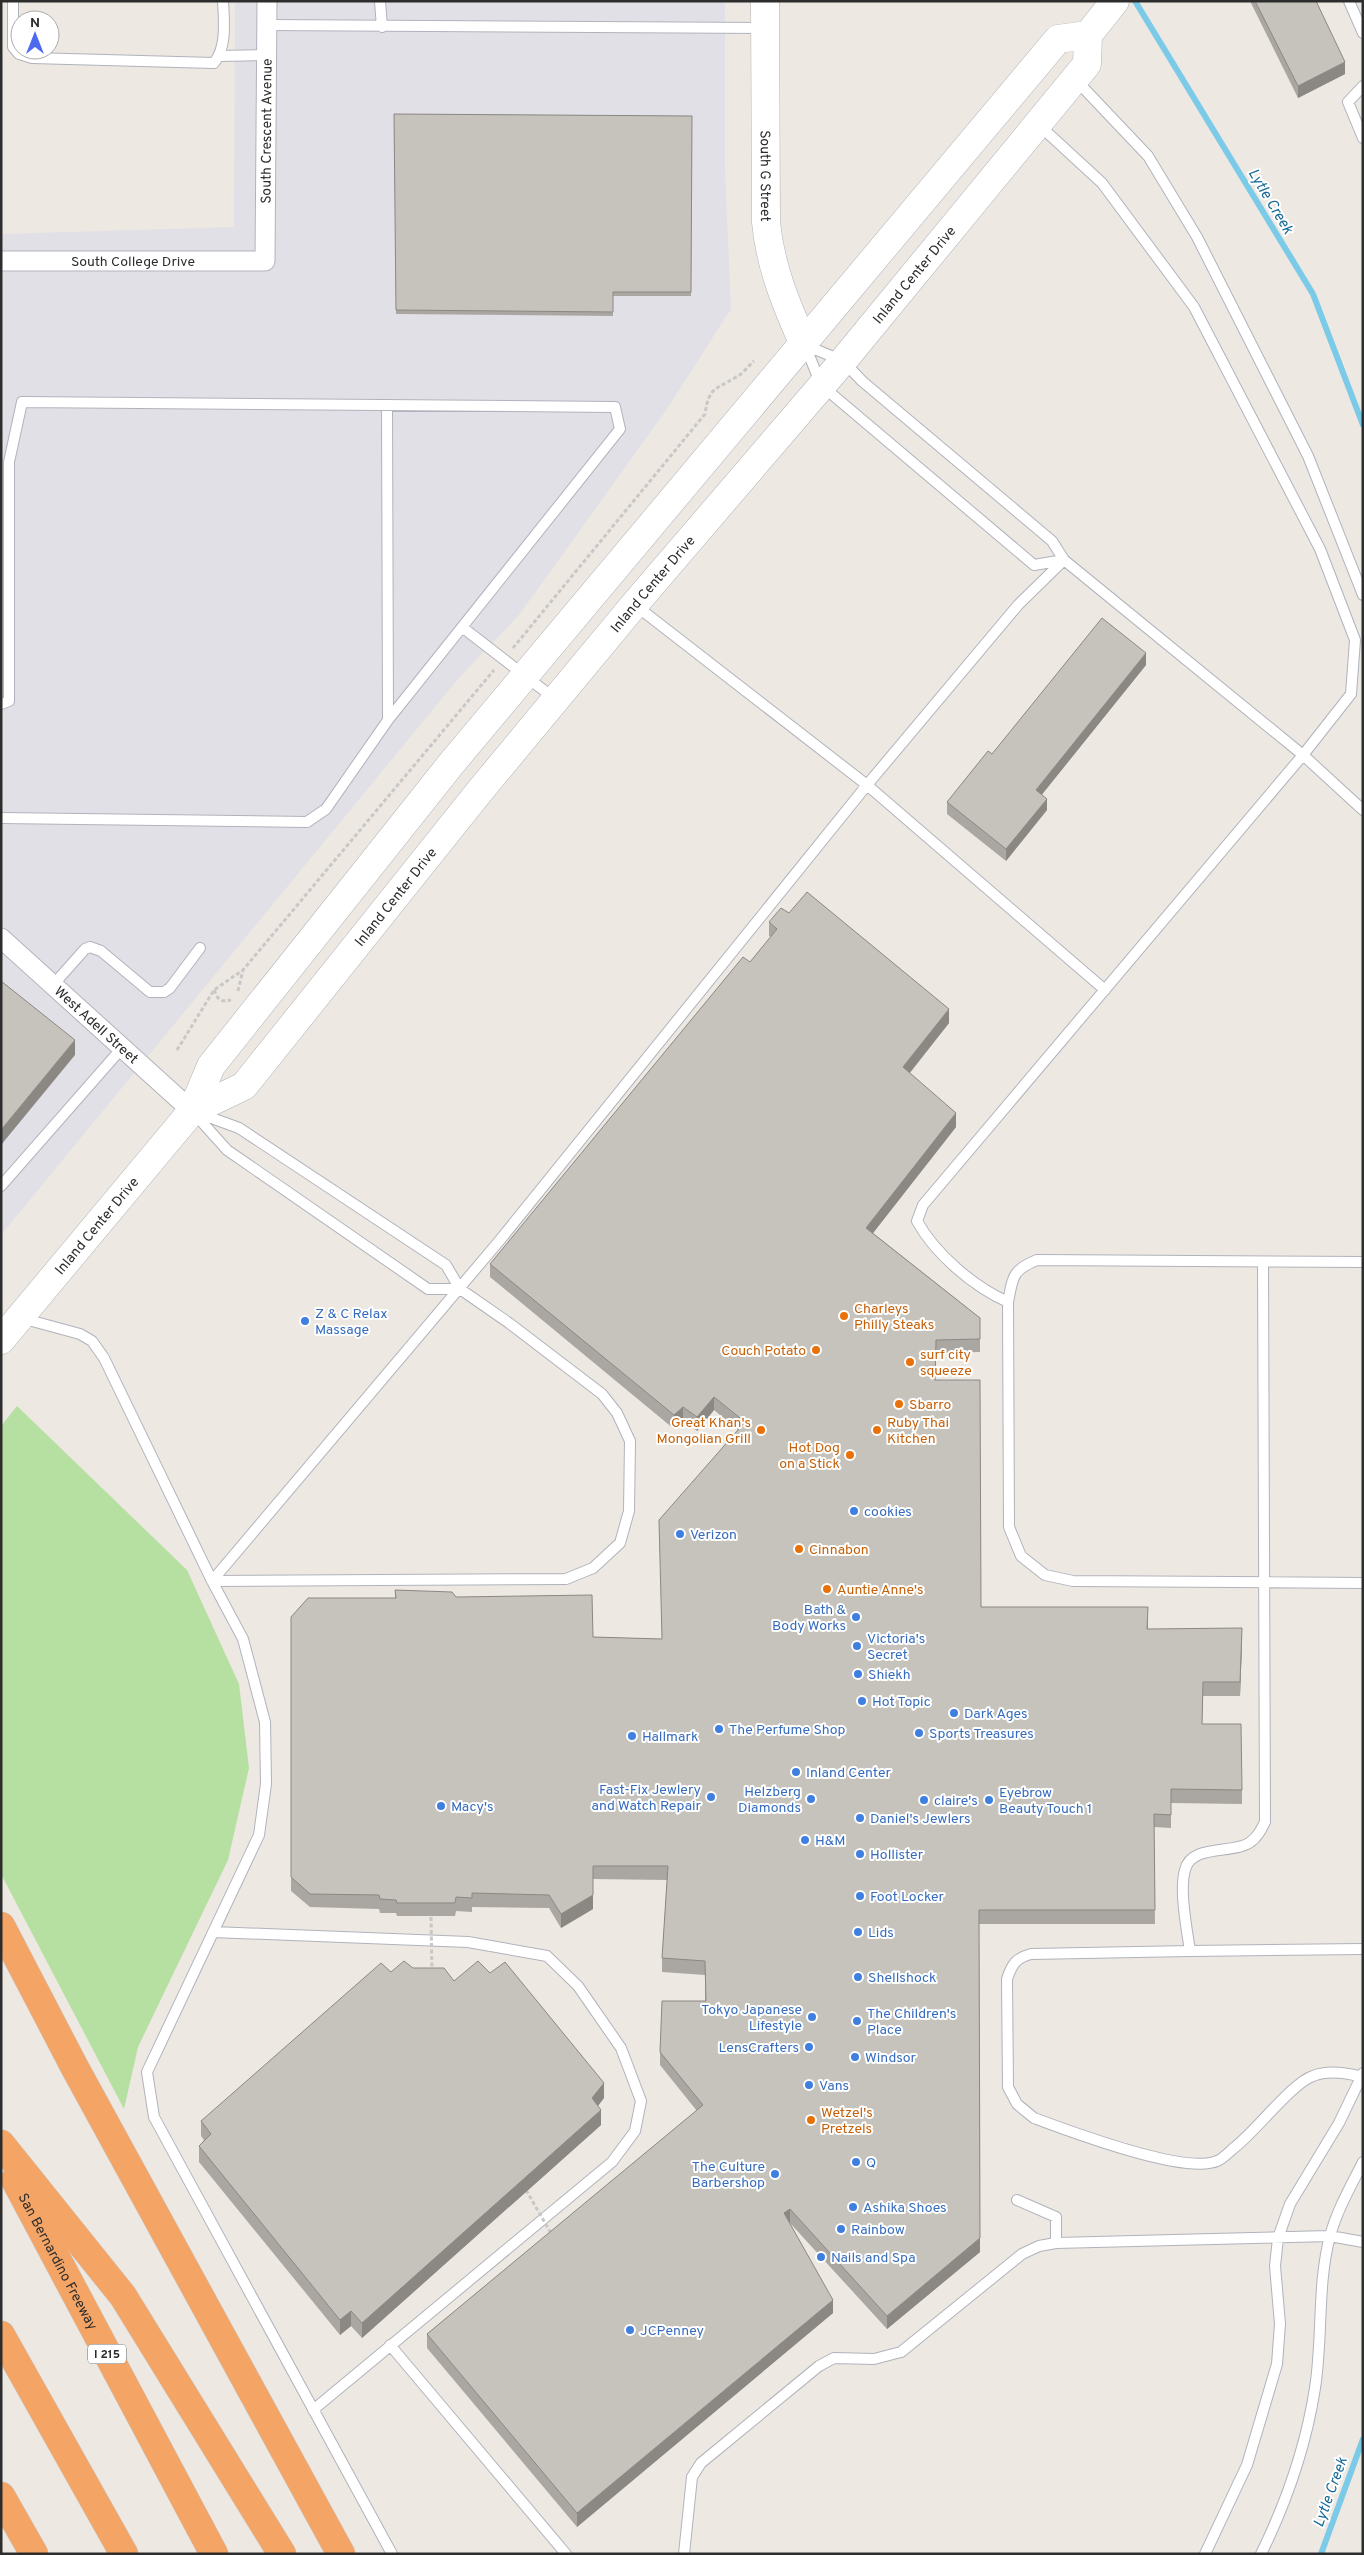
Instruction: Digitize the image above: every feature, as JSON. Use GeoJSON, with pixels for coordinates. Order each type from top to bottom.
{"type":"FeatureCollection","features":[{"type":"Feature","properties":{"kind":"highway"},"geometry":{"type":"LineString","coordinates":[[1,1926],[75,2068],[341,2554]]}},
{"type":"Feature","properties":{"kind":"highway"},"geometry":{"type":"LineString","coordinates":[[1,2144],[123,2296],[282,2554]]}},
{"type":"Feature","properties":{"kind":"highway","name":"San Bernardino Freeway"},"geometry":{"type":"LineString","coordinates":[[1,2154],[214,2554]]}},
{"type":"Feature","properties":{"kind":"highway"},"geometry":{"type":"LineString","coordinates":[[1,2334],[124,2554]]}},
{"type":"Feature","properties":{"kind":"highway"},"geometry":{"type":"LineString","coordinates":[[1,2496],[34,2554]]}},
{"type":"Feature","properties":{"kind":"main road","name":"South G Street"},"geometry":{"type":"LineString","coordinates":[[765,1],[766,222],[768,247],[777,280],[804,345]]}},
{"type":"Feature","properties":{"kind":"main road"},"geometry":{"type":"LineString","coordinates":[[1088,35],[1115,1]]}},
{"type":"Feature","properties":{"kind":"main road","name":"Inland Center Drive"},"geometry":{"type":"LineString","coordinates":[[1,1340],[192,1111],[211,1066],[525,675],[804,345],[1058,38],[1088,35],[1087,64],[843,362],[821,385],[634,605],[244,1086],[192,1111]]}},
{"type":"Feature","properties":{"kind":"street","name":"South Crescent Avenue"},"geometry":{"type":"LineString","coordinates":[[265,260],[267,1]]}},
{"type":"Feature","properties":{"kind":"street","name":"South College Drive"},"geometry":{"type":"LineString","coordinates":[[1,261],[265,260]]}},
{"type":"Feature","properties":{"kind":"street","name":"West Adell Street"},"geometry":{"type":"LineString","coordinates":[[1,938],[192,1111]]}},
{"type":"Feature","properties":{"kind":"lane"},"geometry":{"type":"LineString","coordinates":[[14,1],[13,47],[19,54],[32,58],[214,63],[220,56],[224,25],[223,1]]}},
{"type":"Feature","properties":{"kind":"lane"},"geometry":{"type":"LineString","coordinates":[[380,1],[382,27]]}},
{"type":"Feature","properties":{"kind":"lane"},"geometry":{"type":"LineString","coordinates":[[1349,1],[1363,32]]}},
{"type":"Feature","properties":{"kind":"lane"},"geometry":{"type":"LineString","coordinates":[[267,24],[382,27],[765,28]]}},
{"type":"Feature","properties":{"kind":"lane"},"geometry":{"type":"LineString","coordinates":[[220,56],[267,55]]}},
{"type":"Feature","properties":{"kind":"lane"},"geometry":{"type":"LineString","coordinates":[[1074,78],[1148,156],[1198,237],[1308,456],[1363,596]]}},
{"type":"Feature","properties":{"kind":"lane"},"geometry":{"type":"LineString","coordinates":[[1363,86],[1348,102],[1363,138]]}},
{"type":"Feature","properties":{"kind":"lane"},"geometry":{"type":"LineString","coordinates":[[1008,1302],[985,1292],[927,1240],[917,1222],[923,1205],[1303,755],[1351,694],[1355,640],[1320,549],[1194,306],[1102,183],[1037,123]]}},
{"type":"Feature","properties":{"kind":"lane"},"geometry":{"type":"LineString","coordinates":[[804,345],[843,362],[862,381],[1052,541],[1064,560],[1303,755],[1363,810]]}},
{"type":"Feature","properties":{"kind":"lane"},"geometry":{"type":"LineString","coordinates":[[804,345],[821,385],[1034,565],[1064,560]]}},
{"type":"Feature","properties":{"kind":"lane"},"geometry":{"type":"LineString","coordinates":[[1,704],[9,701],[9,462],[22,402],[615,407],[620,429],[388,720],[326,809],[307,822],[1,818]]}},
{"type":"Feature","properties":{"kind":"lane"},"geometry":{"type":"LineString","coordinates":[[387,405],[388,720]]}},
{"type":"Feature","properties":{"kind":"lane"},"geometry":{"type":"LineString","coordinates":[[212,1581],[460,1289],[867,785],[1018,605],[1064,560]]}},
{"type":"Feature","properties":{"kind":"lane"},"geometry":{"type":"LineString","coordinates":[[634,605],[867,785],[1105,990]]}},
{"type":"Feature","properties":{"kind":"lane"},"geometry":{"type":"LineString","coordinates":[[462,627],[556,700]]}},
{"type":"Feature","properties":{"kind":"lane"},"geometry":{"type":"LineString","coordinates":[[53,985],[85,949],[90,947],[101,951],[150,992],[164,992],[170,988],[200,948]]}},
{"type":"Feature","properties":{"kind":"lane"},"geometry":{"type":"LineString","coordinates":[[1,1186],[122,1048]]}},
{"type":"Feature","properties":{"kind":"lane"},"geometry":{"type":"LineString","coordinates":[[192,1111],[227,1150],[428,1289],[460,1289]]}},
{"type":"Feature","properties":{"kind":"lane"},"geometry":{"type":"LineString","coordinates":[[192,1111],[239,1128],[446,1265],[460,1289],[509,1323],[602,1394],[617,1413],[630,1441],[629,1511],[620,1543],[593,1568],[566,1578],[212,1581]]}},
{"type":"Feature","properties":{"kind":"lane"},"geometry":{"type":"LineString","coordinates":[[1363,1262],[1037,1260],[1020,1267],[1013,1278],[1008,1302],[1009,1527],[1021,1556],[1045,1575],[1073,1581],[1363,1584]]}},
{"type":"Feature","properties":{"kind":"lane"},"geometry":{"type":"LineString","coordinates":[[1190,1951],[1184,1908],[1185,1869],[1193,1859],[1207,1852],[1237,1849],[1249,1843],[1258,1835],[1265,1822],[1263,1262]]}},
{"type":"Feature","properties":{"kind":"lane"},"geometry":{"type":"LineString","coordinates":[[20,1318],[80,1334],[92,1341],[104,1358],[212,1581],[243,1638],[265,1722],[266,1784],[259,1835],[147,2072],[154,2117],[392,2554]]}},
{"type":"Feature","properties":{"kind":"lane"},"geometry":{"type":"LineString","coordinates":[[213,1932],[468,1942],[547,1956],[578,1986],[621,2048],[641,2101],[635,2131],[612,2162],[313,2410]]}},
{"type":"Feature","properties":{"kind":"lane"},"geometry":{"type":"LineString","coordinates":[[1205,2554],[1247,2465],[1277,2364],[1280,2324],[1276,2266],[1278,2238],[1290,2204],[1338,2123],[1362,2075],[1347,2073],[1312,2076],[1296,2087],[1248,2137],[1217,2161],[1199,2164],[1172,2161],[1050,2124],[1034,2118],[1017,2104],[1008,2087],[1007,1979],[1012,1964],[1020,1956],[1051,1952],[1363,1949]]}},
{"type":"Feature","properties":{"kind":"lane"},"geometry":{"type":"LineString","coordinates":[[1261,2554],[1281,2514],[1303,2448],[1316,2387],[1323,2275],[1330,2236],[1344,2199],[1363,2162]]}},
{"type":"Feature","properties":{"kind":"lane"},"geometry":{"type":"LineString","coordinates":[[1017,2200],[1056,2217],[1056,2243]]}},
{"type":"Feature","properties":{"kind":"lane"},"geometry":{"type":"LineString","coordinates":[[684,2551],[692,2477],[701,2463],[819,2366],[834,2358],[874,2359],[901,2352],[1022,2254],[1039,2246],[1056,2243],[1330,2236],[1363,2242]]}},
{"type":"Feature","properties":{"kind":"lane"},"geometry":{"type":"LineString","coordinates":[[390,2346],[566,2554]]}},
{"type":"Feature","properties":{"kind":"path"},"geometry":{"type":"LineString","coordinates":[[177,1050],[214,990],[242,970],[503,660],[705,414],[712,392],[726,381],[736,378],[761,355]]}},
{"type":"Feature","properties":{"kind":"path"},"geometry":{"type":"LineString","coordinates":[[214,990],[218,998],[229,1001],[236,995],[242,970]]}},
{"type":"Feature","properties":{"kind":"path"},"geometry":{"type":"LineString","coordinates":[[430,1917],[432,1973]]}},
{"type":"Feature","properties":{"kind":"path"},"geometry":{"type":"LineString","coordinates":[[526,2190],[555,2240]]}},
{"type":"Feature","properties":{"kind":"shaded area"},"geometry":{"type":"Polygon","coordinates":[[[235,1],[725,1],[725,171],[731,309],[665,412],[519,615],[458,679],[1,1235],[1,234],[234,227],[235,1]]]}},
{"type":"Feature","properties":{"kind":"green space"},"geometry":{"type":"Polygon","coordinates":[[[17,1406],[187,1570],[239,1684],[249,1768],[228,1860],[138,2047],[124,2109],[1,1874],[1,1426],[17,1406]]]}},
{"type":"Feature","properties":{"kind":"building"},"geometry":{"type":"Polygon","coordinates":[[[1255,1],[1316,1],[1345,62],[1298,86],[1255,1]]]}},
{"type":"Feature","properties":{"kind":"building"},"geometry":{"type":"Polygon","coordinates":[[[394,114],[692,116],[691,292],[613,292],[613,312],[396,310],[394,114]]]}},
{"type":"Feature","properties":{"kind":"building"},"geometry":{"type":"Polygon","coordinates":[[[1102,618],[1146,653],[1036,790],[1047,799],[1006,849],[947,802],[988,751],[992,754],[1102,618]]]}},
{"type":"Feature","properties":{"kind":"building"},"geometry":{"type":"Polygon","coordinates":[[[807,892],[949,1009],[903,1067],[956,1113],[866,1228],[980,1318],[980,1339],[936,1340],[935,1380],[980,1380],[981,1607],[1148,1607],[1147,1629],[1242,1628],[1240,1682],[1203,1682],[1202,1724],[1241,1724],[1242,1790],[1171,1789],[1171,1815],[1154,1814],[1155,1910],[979,1910],[980,2238],[887,2316],[790,2209],[784,2213],[833,2300],[577,2513],[427,2334],[703,2105],[660,2052],[662,2001],[706,2001],[705,1961],[662,1958],[668,1866],[593,1866],[593,1895],[561,1914],[549,1895],[472,1893],[472,1898],[456,1897],[455,1903],[397,1903],[396,1900],[380,1899],[379,1895],[310,1894],[291,1877],[291,1617],[308,1598],[396,1598],[395,1590],[452,1592],[456,1597],[592,1595],[593,1637],[662,1639],[659,1520],[745,1422],[714,1397],[697,1417],[683,1407],[674,1415],[490,1264],[743,957],[750,962],[777,929],[769,922],[781,908],[789,913],[807,892]]]}},
{"type":"Feature","properties":{"kind":"building"},"geometry":{"type":"Polygon","coordinates":[[[1,981],[75,1040],[1,1130],[1,981]]]}},
{"type":"Feature","properties":{"kind":"building"},"geometry":{"type":"Polygon","coordinates":[[[404,1961],[413,1968],[444,1968],[454,1981],[478,1961],[490,1973],[505,1962],[604,2083],[592,2098],[601,2110],[362,2323],[351,2311],[340,2320],[199,2146],[211,2134],[201,2121],[381,1963],[391,1972],[404,1961]]]}},
{"type":"Feature","properties":{"kind":"waterway","name":"Lytle Creek"},"geometry":{"type":"LineString","coordinates":[[1135,1],[1313,294],[1363,425]]}},
{"type":"Feature","properties":{"kind":"waterway","name":"Lytle Creek"},"geometry":{"type":"LineString","coordinates":[[1321,2554],[1363,2439]]}},
{"type":"Feature","properties":{"kind":"place","name":"Charleys Philly Steaks"},"geometry":{"type":"Point","coordinates":[844,1316]}},
{"type":"Feature","properties":{"kind":"place","name":"Z & C Relax Massage"},"geometry":{"type":"Point","coordinates":[305,1321]}},
{"type":"Feature","properties":{"kind":"place","name":"Couch Potato"},"geometry":{"type":"Point","coordinates":[816,1350]}},
{"type":"Feature","properties":{"kind":"place","name":"surf city squeeze"},"geometry":{"type":"Point","coordinates":[910,1362]}},
{"type":"Feature","properties":{"kind":"place","name":"Sbarro"},"geometry":{"type":"Point","coordinates":[899,1404]}},
{"type":"Feature","properties":{"kind":"place","name":"Great Khan's Mongolian Grill"},"geometry":{"type":"Point","coordinates":[761,1430]}},
{"type":"Feature","properties":{"kind":"place","name":"Ruby Thai Kitchen"},"geometry":{"type":"Point","coordinates":[877,1430]}},
{"type":"Feature","properties":{"kind":"place","name":"Hot Dog on a Stick"},"geometry":{"type":"Point","coordinates":[850,1455]}},
{"type":"Feature","properties":{"kind":"place","name":"cookies"},"geometry":{"type":"Point","coordinates":[854,1511]}},
{"type":"Feature","properties":{"kind":"place","name":"Verizon"},"geometry":{"type":"Point","coordinates":[680,1534]}},
{"type":"Feature","properties":{"kind":"place","name":"Cinnabon"},"geometry":{"type":"Point","coordinates":[799,1549]}},
{"type":"Feature","properties":{"kind":"place","name":"Auntie Anne's"},"geometry":{"type":"Point","coordinates":[827,1589]}},
{"type":"Feature","properties":{"kind":"place","name":"Bath & Body Works"},"geometry":{"type":"Point","coordinates":[856,1617]}},
{"type":"Feature","properties":{"kind":"place","name":"Victoria's Secret"},"geometry":{"type":"Point","coordinates":[857,1646]}},
{"type":"Feature","properties":{"kind":"place","name":"Shiekh"},"geometry":{"type":"Point","coordinates":[858,1674]}},
{"type":"Feature","properties":{"kind":"place","name":"Hot Topic"},"geometry":{"type":"Point","coordinates":[862,1701]}},
{"type":"Feature","properties":{"kind":"place","name":"Dark Ages"},"geometry":{"type":"Point","coordinates":[954,1713]}},
{"type":"Feature","properties":{"kind":"place","name":"The Perfume Shop"},"geometry":{"type":"Point","coordinates":[719,1729]}},
{"type":"Feature","properties":{"kind":"place","name":"Sports Treasures"},"geometry":{"type":"Point","coordinates":[919,1733]}},
{"type":"Feature","properties":{"kind":"place","name":"Hallmark"},"geometry":{"type":"Point","coordinates":[632,1736]}},
{"type":"Feature","properties":{"kind":"place","name":"Inland Center"},"geometry":{"type":"Point","coordinates":[796,1772]}},
{"type":"Feature","properties":{"kind":"place","name":"Fast-Fix Jewlery and Watch Repair"},"geometry":{"type":"Point","coordinates":[711,1797]}},
{"type":"Feature","properties":{"kind":"place","name":"Helzberg Diamonds"},"geometry":{"type":"Point","coordinates":[811,1799]}},
{"type":"Feature","properties":{"kind":"place","name":"claire's"},"geometry":{"type":"Point","coordinates":[924,1800]}},
{"type":"Feature","properties":{"kind":"place","name":"Eyebrow Beauty Touch 1"},"geometry":{"type":"Point","coordinates":[989,1800]}},
{"type":"Feature","properties":{"kind":"place","name":"Macy's"},"geometry":{"type":"Point","coordinates":[441,1806]}},
{"type":"Feature","properties":{"kind":"place","name":"Daniel's Jewlers"},"geometry":{"type":"Point","coordinates":[860,1818]}},
{"type":"Feature","properties":{"kind":"place","name":"H&M"},"geometry":{"type":"Point","coordinates":[805,1840]}},
{"type":"Feature","properties":{"kind":"place","name":"Hollister"},"geometry":{"type":"Point","coordinates":[860,1854]}},
{"type":"Feature","properties":{"kind":"place","name":"Foot Locker"},"geometry":{"type":"Point","coordinates":[860,1896]}},
{"type":"Feature","properties":{"kind":"place","name":"Lids"},"geometry":{"type":"Point","coordinates":[858,1932]}},
{"type":"Feature","properties":{"kind":"place","name":"Shellshock"},"geometry":{"type":"Point","coordinates":[858,1977]}},
{"type":"Feature","properties":{"kind":"place","name":"Tokyo Japanese Lifestyle"},"geometry":{"type":"Point","coordinates":[812,2017]}},
{"type":"Feature","properties":{"kind":"place","name":"The Children's Place"},"geometry":{"type":"Point","coordinates":[857,2021]}},
{"type":"Feature","properties":{"kind":"place","name":"LensCrafters"},"geometry":{"type":"Point","coordinates":[809,2047]}},
{"type":"Feature","properties":{"kind":"place","name":"Windsor"},"geometry":{"type":"Point","coordinates":[855,2057]}},
{"type":"Feature","properties":{"kind":"place","name":"Vans"},"geometry":{"type":"Point","coordinates":[809,2085]}},
{"type":"Feature","properties":{"kind":"place","name":"Wetzel's Pretzels"},"geometry":{"type":"Point","coordinates":[811,2120]}},
{"type":"Feature","properties":{"kind":"place","name":"Q"},"geometry":{"type":"Point","coordinates":[856,2162]}},
{"type":"Feature","properties":{"kind":"place","name":"The Culture Barbershop"},"geometry":{"type":"Point","coordinates":[775,2174]}},
{"type":"Feature","properties":{"kind":"place","name":"Ashika Shoes"},"geometry":{"type":"Point","coordinates":[853,2207]}},
{"type":"Feature","properties":{"kind":"place","name":"Rainbow"},"geometry":{"type":"Point","coordinates":[841,2229]}},
{"type":"Feature","properties":{"kind":"place","name":"Nails and Spa"},"geometry":{"type":"Point","coordinates":[821,2257]}},
{"type":"Feature","properties":{"kind":"place","name":"JCPenney"},"geometry":{"type":"Point","coordinates":[630,2330]}}]}
